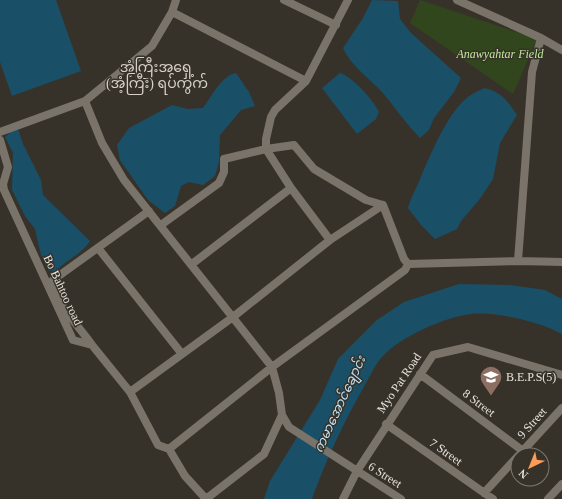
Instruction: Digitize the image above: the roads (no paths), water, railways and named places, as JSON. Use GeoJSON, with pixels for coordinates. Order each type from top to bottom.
{"type":"FeatureCollection","features":[{"type":"Feature","properties":{"kind":"street"},"geometry":{"type":"LineString","coordinates":[[0,132],[86,101],[152,46],[172,12],[176,0]]}},
{"type":"Feature","properties":{"kind":"street"},"geometry":{"type":"LineString","coordinates":[[284,0],[336,25]]}},
{"type":"Feature","properties":{"kind":"street"},"geometry":{"type":"LineString","coordinates":[[330,240],[291,188],[266,148],[266,139],[271,117],[275,110],[306,81],[348,0]]}},
{"type":"Feature","properties":{"kind":"street"},"geometry":{"type":"LineString","coordinates":[[457,0],[541,38],[562,50]]}},
{"type":"Feature","properties":{"kind":"street"},"geometry":{"type":"LineString","coordinates":[[172,12],[306,81]]}},
{"type":"Feature","properties":{"kind":"street"},"geometry":{"type":"LineString","coordinates":[[518,261],[532,72],[541,38]]}},
{"type":"Feature","properties":{"kind":"street"},"geometry":{"type":"LineString","coordinates":[[86,101],[102,143],[124,180],[192,264],[272,368],[279,393],[282,415],[264,454],[206,499],[185,476],[170,449],[158,445],[130,392],[92,345],[59,300],[52,286],[53,280],[149,211]]}},
{"type":"Feature","properties":{"kind":"street","name":"Bo Bahtoo road"},"geometry":{"type":"LineString","coordinates":[[0,140],[8,167],[3,184],[4,190],[23,234],[73,340],[92,345]]}},
{"type":"Feature","properties":{"kind":"street"},"geometry":{"type":"LineString","coordinates":[[161,225],[184,206],[219,183],[224,172],[224,159],[266,148],[294,145],[314,169],[366,200],[379,202],[383,205],[404,259],[408,264]]}},
{"type":"Feature","properties":{"kind":"street"},"geometry":{"type":"LineString","coordinates":[[192,264],[291,188]]}},
{"type":"Feature","properties":{"kind":"street"},"geometry":{"type":"LineString","coordinates":[[130,392],[233,317],[330,240],[383,205]]}},
{"type":"Feature","properties":{"kind":"street"},"geometry":{"type":"LineString","coordinates":[[98,248],[182,354]]}},
{"type":"Feature","properties":{"kind":"street"},"geometry":{"type":"LineString","coordinates":[[408,264],[518,261],[562,262]]}},
{"type":"Feature","properties":{"kind":"street"},"geometry":{"type":"LineString","coordinates":[[170,449],[272,368],[405,270],[408,264]]}},
{"type":"Feature","properties":{"kind":"street","name":"Myo Pat Road"},"geometry":{"type":"LineString","coordinates":[[343,499],[356,471],[433,355],[468,347],[562,375]]}},
{"type":"Feature","properties":{"kind":"street","name":"8 Street"},"geometry":{"type":"LineString","coordinates":[[420,374],[511,447]]}},
{"type":"Feature","properties":{"kind":"street","name":"9 Street"},"geometry":{"type":"LineString","coordinates":[[526,447],[562,408]]}},
{"type":"Feature","properties":{"kind":"street","name":"6 Street"},"geometry":{"type":"LineString","coordinates":[[282,415],[290,427],[401,499]]}},
{"type":"Feature","properties":{"kind":"street","name":"7 Street"},"geometry":{"type":"LineString","coordinates":[[386,424],[493,499]]}},
{"type":"Feature","properties":{"kind":"street","name":"9 Street"},"geometry":{"type":"LineString","coordinates":[[484,493],[510,465]]}},
{"type":"Feature","properties":{"kind":"street"},"geometry":{"type":"LineString","coordinates":[[548,499],[562,484]]}},
{"type":"Feature","properties":{"kind":"water"},"geometry":{"type":"Polygon","coordinates":[[[0,0],[56,0],[81,71],[12,96],[0,62],[0,0]]]}},
{"type":"Feature","properties":{"kind":"water"},"geometry":{"type":"Polygon","coordinates":[[[372,0],[398,1],[400,19],[411,33],[461,78],[454,92],[434,118],[429,130],[420,138],[382,92],[355,66],[343,48],[363,18],[372,0]]]}},
{"type":"Feature","properties":{"kind":"water"},"geometry":{"type":"Polygon","coordinates":[[[236,73],[249,92],[255,106],[241,110],[220,135],[219,162],[215,176],[203,185],[189,182],[181,186],[175,206],[165,213],[148,200],[120,160],[117,145],[129,128],[172,105],[188,109],[203,108],[221,82],[236,73]]]}},
{"type":"Feature","properties":{"kind":"water"},"geometry":{"type":"Polygon","coordinates":[[[340,73],[345,75],[362,90],[379,112],[376,119],[357,134],[322,88],[340,73]]]}},
{"type":"Feature","properties":{"kind":"water"},"geometry":{"type":"Polygon","coordinates":[[[485,88],[496,92],[504,98],[517,115],[500,143],[493,179],[479,200],[461,221],[457,229],[435,239],[421,225],[408,208],[409,204],[441,133],[455,110],[463,101],[474,93],[485,88]]]}},
{"type":"Feature","properties":{"kind":"water"},"geometry":{"type":"Polygon","coordinates":[[[17,126],[23,144],[41,180],[43,195],[90,241],[83,250],[56,271],[49,271],[41,255],[35,229],[25,216],[12,190],[13,153],[5,137],[17,126]]]}},
{"type":"Feature","properties":{"kind":"water","name":"ကမာအောင်ချောင်း"},"geometry":{"type":"Polygon","coordinates":[[[459,284],[510,285],[545,290],[562,299],[562,334],[542,325],[518,318],[492,314],[471,314],[448,319],[411,335],[390,350],[375,366],[336,440],[312,499],[264,499],[270,481],[320,400],[338,359],[377,320],[404,302],[459,284]]]}},
{"type":"Feature","properties":{"kind":"place","name":"B.E.P.S(5)"},"geometry":{"type":"Point","coordinates":[491,396]}},
{"type":"Feature","properties":{"kind":"district","name":"အံ့ကြီးအရှေ့ (အံ့ကြီး) ရပ်ကွက်"},"geometry":{"type":"Point","coordinates":[157,76]}},
{"type":"Feature","properties":{"kind":"park label","name":"Anawyahtar Field"},"geometry":{"type":"Point","coordinates":[500,54]}}]}
